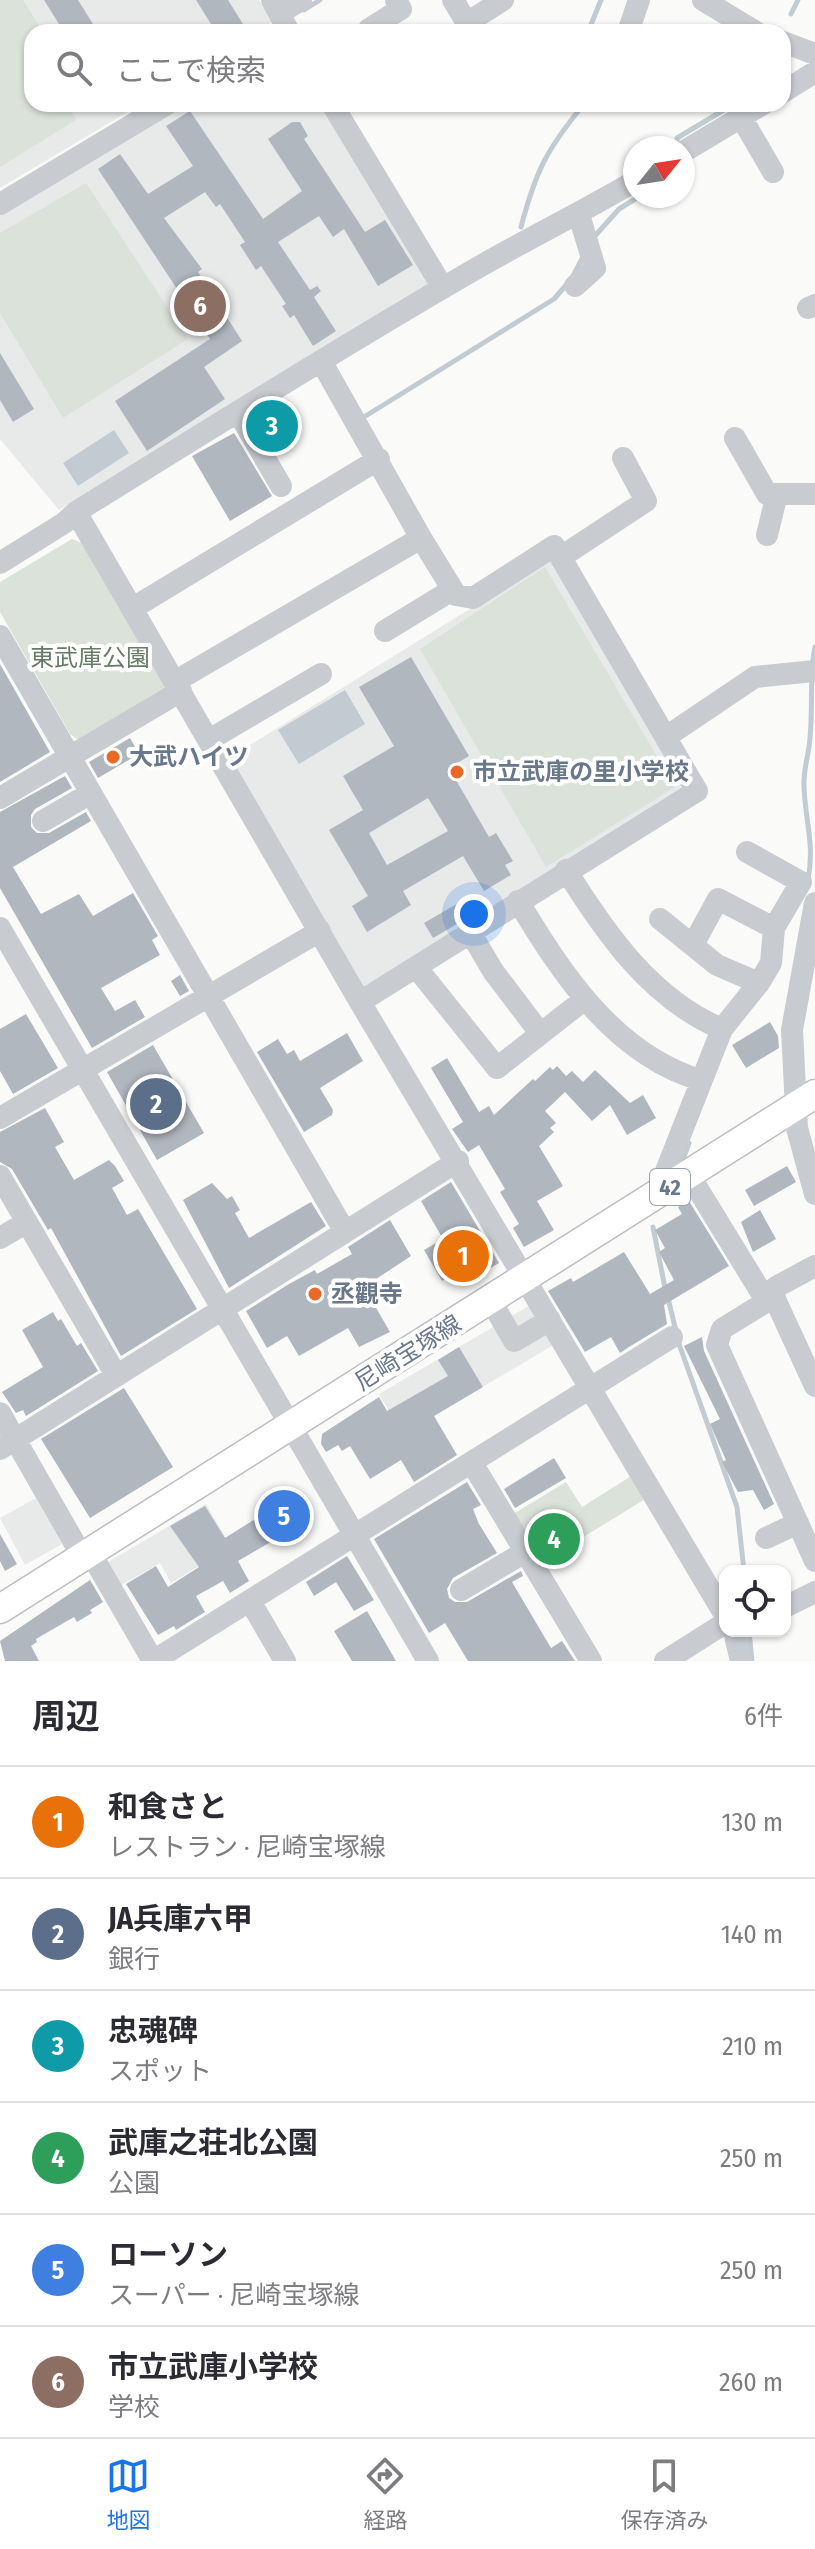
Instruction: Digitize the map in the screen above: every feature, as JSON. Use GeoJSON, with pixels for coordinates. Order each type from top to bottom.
{"type":"FeatureCollection","features":[{"type":"Feature","properties":{"kind":"main road","name":"尼崎宝塚線"},"geometry":{"type":"LineString","coordinates":[[0,1609],[806,1100]]}},
{"type":"Feature","properties":{"kind":"street"},"geometry":{"type":"LineString","coordinates":[[280,15],[301,0]]}},
{"type":"Feature","properties":{"kind":"street"},"geometry":{"type":"LineString","coordinates":[[377,24],[401,9],[396,0]]}},
{"type":"Feature","properties":{"kind":"street"},"geometry":{"type":"LineString","coordinates":[[453,0],[467,23],[503,0]]}},
{"type":"Feature","properties":{"kind":"street"},"geometry":{"type":"LineString","coordinates":[[631,24],[639,0]]}},
{"type":"Feature","properties":{"kind":"street"},"geometry":{"type":"LineString","coordinates":[[703,0],[743,24]]}},
{"type":"Feature","properties":{"kind":"street"},"geometry":{"type":"LineString","coordinates":[[791,45],[815,54]]}},
{"type":"Feature","properties":{"kind":"street"},"geometry":{"type":"LineString","coordinates":[[791,87],[815,72]]}},
{"type":"Feature","properties":{"kind":"street"},"geometry":{"type":"LineString","coordinates":[[0,204],[154,112]]}},
{"type":"Feature","properties":{"kind":"street"},"geometry":{"type":"LineString","coordinates":[[337,112],[443,288]]}},
{"type":"Feature","properties":{"kind":"street"},"geometry":{"type":"LineString","coordinates":[[695,145],[749,112]]}},
{"type":"Feature","properties":{"kind":"street"},"geometry":{"type":"LineString","coordinates":[[741,117],[773,172]]}},
{"type":"Feature","properties":{"kind":"street"},"geometry":{"type":"LineString","coordinates":[[0,563],[64,523],[76,512],[321,361],[527,239],[579,215],[623,188]]}},
{"type":"Feature","properties":{"kind":"street"},"geometry":{"type":"LineString","coordinates":[[575,286],[595,268],[579,215]]}},
{"type":"Feature","properties":{"kind":"street"},"geometry":{"type":"LineString","coordinates":[[321,361],[456,595],[473,598],[554,546],[697,791],[566,870],[360,1002]]}},
{"type":"Feature","properties":{"kind":"street"},"geometry":{"type":"LineString","coordinates":[[238,412],[281,486]]}},
{"type":"Feature","properties":{"kind":"street"},"geometry":{"type":"LineString","coordinates":[[735,438],[767,494],[815,494]]}},
{"type":"Feature","properties":{"kind":"street"},"geometry":{"type":"LineString","coordinates":[[561,557],[646,501],[623,458]]}},
{"type":"Feature","properties":{"kind":"street"},"geometry":{"type":"LineString","coordinates":[[133,608],[379,459]]}},
{"type":"Feature","properties":{"kind":"street"},"geometry":{"type":"LineString","coordinates":[[767,535],[777,494]]}},
{"type":"Feature","properties":{"kind":"street"},"geometry":{"type":"LineString","coordinates":[[76,512],[360,1002],[458,1161],[719,1605]]}},
{"type":"Feature","properties":{"kind":"street"},"geometry":{"type":"LineString","coordinates":[[0,798],[71,757],[179,686],[421,538]]}},
{"type":"Feature","properties":{"kind":"street"},"geometry":{"type":"LineString","coordinates":[[385,631],[452,590]]}},
{"type":"Feature","properties":{"kind":"street"},"geometry":{"type":"LineString","coordinates":[[0,636],[345,1232]]}},
{"type":"Feature","properties":{"kind":"street"},"geometry":{"type":"LineString","coordinates":[[666,737],[755,677],[815,670],[815,691]]}},
{"type":"Feature","properties":{"kind":"street"},"geometry":{"type":"LineString","coordinates":[[209,740],[321,674]]}},
{"type":"Feature","properties":{"kind":"street"},"geometry":{"type":"LineString","coordinates":[[43,821],[91,793]]}},
{"type":"Feature","properties":{"kind":"street"},"geometry":{"type":"LineString","coordinates":[[747,852],[801,882],[774,928],[771,963],[722,1029],[664,1176],[679,1181],[771,1299],[815,1386]]}},
{"type":"Feature","properties":{"kind":"street"},"geometry":{"type":"LineString","coordinates":[[566,870],[591,910],[661,993],[696,1018],[722,1029]]}},
{"type":"Feature","properties":{"kind":"street"},"geometry":{"type":"LineString","coordinates":[[694,943],[718,899],[774,928]]}},
{"type":"Feature","properties":{"kind":"street"},"geometry":{"type":"LineString","coordinates":[[518,901],[585,999],[613,1031],[658,1061],[700,1080]]}},
{"type":"Feature","properties":{"kind":"street"},"geometry":{"type":"LineString","coordinates":[[815,903],[792,1030],[806,1100],[797,1128],[815,1194]]}},
{"type":"Feature","properties":{"kind":"street"},"geometry":{"type":"LineString","coordinates":[[660,919],[694,943],[717,965],[759,983]]}},
{"type":"Feature","properties":{"kind":"street"},"geometry":{"type":"LineString","coordinates":[[0,928],[428,1661]]}},
{"type":"Feature","properties":{"kind":"street"},"geometry":{"type":"LineString","coordinates":[[0,1118],[320,931]]}},
{"type":"Feature","properties":{"kind":"street"},"geometry":{"type":"LineString","coordinates":[[470,932],[493,971],[540,1033]]}},
{"type":"Feature","properties":{"kind":"street"},"geometry":{"type":"LineString","coordinates":[[416,967],[497,1068],[585,999]]}},
{"type":"Feature","properties":{"kind":"street"},"geometry":{"type":"LineString","coordinates":[[8,1444],[458,1161]]}},
{"type":"Feature","properties":{"kind":"street"},"geometry":{"type":"LineString","coordinates":[[2,1184],[116,1375]]}},
{"type":"Feature","properties":{"kind":"street"},"geometry":{"type":"LineString","coordinates":[[0,1238],[27,1222]]}},
{"type":"Feature","properties":{"kind":"street"},"geometry":{"type":"LineString","coordinates":[[815,1266],[776,1287],[771,1299],[722,1329],[717,1345],[815,1561]]}},
{"type":"Feature","properties":{"kind":"street"},"geometry":{"type":"LineString","coordinates":[[491,1301],[514,1341],[550,1320]]}},
{"type":"Feature","properties":{"kind":"street"},"geometry":{"type":"LineString","coordinates":[[0,1413],[8,1444],[86,1554],[153,1661],[672,1337]]}},
{"type":"Feature","properties":{"kind":"street"},"geometry":{"type":"LineString","coordinates":[[472,1463],[591,1661]]}},
{"type":"Feature","properties":{"kind":"street"},"geometry":{"type":"LineString","coordinates":[[766,1538],[798,1523]]}},
{"type":"Feature","properties":{"kind":"street"},"geometry":{"type":"LineString","coordinates":[[461,1590],[525,1552]]}},
{"type":"Feature","properties":{"kind":"street"},"geometry":{"type":"LineString","coordinates":[[791,1604],[815,1592]]}},
{"type":"Feature","properties":{"kind":"street"},"geometry":{"type":"LineString","coordinates":[[250,1601],[285,1661]]}},
{"type":"Feature","properties":{"kind":"street"},"geometry":{"type":"LineString","coordinates":[[665,1661],[719,1627]]}},
{"type":"Feature","properties":{"kind":"street"},"geometry":{"type":"LineString","coordinates":[[735,1637],[741,1661]]}},
{"type":"Feature","properties":{"kind":"shaded area"},"geometry":{"type":"Polygon","coordinates":[[[0,0],[259,0],[272,21],[269,24],[24,24],[24,112],[128,112],[0,188],[0,0]]]}},
{"type":"Feature","properties":{"kind":"shaded area"},"geometry":{"type":"Polygon","coordinates":[[[171,112],[330,112],[436,284],[59,510],[0,439],[0,215],[171,112]]]}},
{"type":"Feature","properties":{"kind":"shaded area"},"geometry":{"type":"Polygon","coordinates":[[[114,430],[129,453],[78,486],[63,463],[114,430]]]}},
{"type":"Feature","properties":{"kind":"shaded area","name":"市立武庫の里小学校"},"geometry":{"type":"Polygon","coordinates":[[[547,561],[559,566],[686,786],[370,990],[362,987],[229,758],[547,561]]]}},
{"type":"Feature","properties":{"kind":"shaded area"},"geometry":{"type":"Polygon","coordinates":[[[345,690],[365,724],[299,764],[278,730],[345,690]]]}},
{"type":"Feature","properties":{"kind":"shaded area"},"geometry":{"type":"Polygon","coordinates":[[[532,1304],[555,1344],[402,1435],[379,1394],[532,1304]]]}},
{"type":"Feature","properties":{"kind":"shaded area"},"geometry":{"type":"Polygon","coordinates":[[[36,1498],[62,1544],[25,1565],[0,1518],[36,1498]]]}},
{"type":"Feature","properties":{"kind":"shaded area"},"geometry":{"type":"Polygon","coordinates":[[[206,1504],[231,1547],[171,1583],[160,1563],[118,1587],[105,1564],[206,1504]]]}},
{"type":"Feature","properties":{"kind":"green space"},"geometry":{"type":"Polygon","coordinates":[[[0,0],[23,0],[38,24],[24,24],[24,112],[72,112],[76,120],[0,167],[0,0]]]}},
{"type":"Feature","properties":{"kind":"green space"},"geometry":{"type":"Polygon","coordinates":[[[86,183],[188,339],[63,418],[0,313],[0,233],[86,183]]]}},
{"type":"Feature","properties":{"kind":"green space","name":"東武庫公園"},"geometry":{"type":"Polygon","coordinates":[[[72,539],[87,545],[167,690],[80,741],[70,734],[0,612],[0,582],[72,539]]]}},
{"type":"Feature","properties":{"kind":"green space"},"geometry":{"type":"Polygon","coordinates":[[[545,567],[675,787],[546,867],[420,649],[545,567]]]}},
{"type":"Feature","properties":{"kind":"green space"},"geometry":{"type":"Polygon","coordinates":[[[633,1475],[647,1498],[541,1563],[513,1514],[566,1482],[582,1507],[633,1475]]]}},
{"type":"Feature","properties":{"kind":"building"},"geometry":{"type":"Polygon","coordinates":[[[44,0],[78,0],[93,24],[59,24],[44,0]]]}},
{"type":"Feature","properties":{"kind":"building"},"geometry":{"type":"Polygon","coordinates":[[[196,0],[228,0],[243,24],[211,24],[196,0]]]}},
{"type":"Feature","properties":{"kind":"building"},"geometry":{"type":"Polygon","coordinates":[[[191,112],[263,219],[302,191],[268,139],[292,122],[300,122],[308,136],[304,139],[365,232],[385,220],[413,265],[378,286],[344,229],[333,237],[319,216],[278,242],[310,290],[317,286],[321,291],[314,297],[336,331],[313,346],[294,315],[290,318],[282,306],[286,304],[261,266],[256,270],[240,245],[245,242],[220,204],[216,207],[205,192],[164,218],[202,269],[198,272],[242,341],[204,367],[225,399],[147,451],[115,401],[210,339],[98,169],[120,154],[148,194],[193,166],[166,126],[191,112]]]}},
{"type":"Feature","properties":{"kind":"building"},"geometry":{"type":"Polygon","coordinates":[[[0,353],[34,409],[13,422],[0,400],[0,353]]]}},
{"type":"Feature","properties":{"kind":"building"},"geometry":{"type":"Polygon","coordinates":[[[234,433],[272,496],[230,521],[192,456],[234,433]]]}},
{"type":"Feature","properties":{"kind":"building"},"geometry":{"type":"Polygon","coordinates":[[[411,657],[469,756],[449,768],[489,837],[496,833],[513,861],[505,865],[511,875],[484,891],[463,856],[403,891],[411,905],[367,932],[352,906],[368,896],[329,830],[363,810],[343,776],[394,746],[359,687],[411,657]],[[428,798],[369,833],[387,865],[448,831],[428,798]]]}},
{"type":"Feature","properties":{"kind":"building"},"geometry":{"type":"Polygon","coordinates":[[[0,664],[50,752],[0,782],[0,664]]]}},
{"type":"Feature","properties":{"kind":"building","name":"大武ハイツ"},"geometry":{"type":"Polygon","coordinates":[[[130,738],[139,754],[98,778],[89,762],[130,738]]]}},
{"type":"Feature","properties":{"kind":"building"},"geometry":{"type":"Polygon","coordinates":[[[65,776],[72,788],[35,809],[31,815],[31,827],[37,833],[49,833],[86,812],[91,821],[13,867],[41,914],[79,894],[93,916],[133,893],[158,936],[152,940],[160,955],[101,988],[115,1011],[135,1000],[145,1017],[92,1048],[0,888],[0,812],[65,776]]]}},
{"type":"Feature","properties":{"kind":"building"},"geometry":{"type":"Polygon","coordinates":[[[460,902],[469,917],[433,938],[424,923],[460,902]]]}},
{"type":"Feature","properties":{"kind":"building"},"geometry":{"type":"Polygon","coordinates":[[[180,975],[189,991],[180,996],[171,981],[180,975]]]}},
{"type":"Feature","properties":{"kind":"building"},"geometry":{"type":"Polygon","coordinates":[[[26,1014],[58,1068],[13,1094],[0,1071],[0,1029],[26,1014]]]}},
{"type":"Feature","properties":{"kind":"building"},"geometry":{"type":"Polygon","coordinates":[[[770,1022],[778,1036],[779,1048],[746,1068],[732,1045],[770,1022]]]}},
{"type":"Feature","properties":{"kind":"building"},"geometry":{"type":"Polygon","coordinates":[[[347,1033],[363,1061],[320,1088],[333,1110],[332,1115],[304,1132],[257,1052],[278,1039],[287,1054],[294,1050],[300,1061],[347,1033]]]}},
{"type":"Feature","properties":{"kind":"building"},"geometry":{"type":"Polygon","coordinates":[[[153,1045],[204,1133],[157,1160],[107,1072],[153,1045]]]}},
{"type":"Feature","properties":{"kind":"building"},"geometry":{"type":"Polygon","coordinates":[[[447,1058],[479,1112],[489,1106],[494,1115],[533,1079],[535,1081],[550,1067],[553,1070],[557,1066],[566,1076],[572,1071],[583,1082],[595,1070],[630,1103],[643,1095],[656,1118],[627,1135],[610,1105],[592,1121],[565,1092],[545,1111],[556,1123],[550,1128],[554,1132],[539,1146],[563,1186],[537,1201],[554,1230],[524,1247],[513,1228],[519,1224],[500,1192],[505,1189],[479,1145],[468,1152],[452,1129],[463,1122],[431,1068],[447,1058]]]}},
{"type":"Feature","properties":{"kind":"building"},"geometry":{"type":"Polygon","coordinates":[[[45,1108],[64,1142],[55,1147],[74,1180],[109,1160],[115,1166],[124,1181],[112,1188],[127,1215],[138,1209],[197,1309],[121,1356],[51,1228],[48,1230],[12,1169],[0,1162],[0,1132],[45,1108]]]}},
{"type":"Feature","properties":{"kind":"building"},"geometry":{"type":"Polygon","coordinates":[[[787,1166],[796,1182],[754,1206],[745,1190],[787,1166]]]}},
{"type":"Feature","properties":{"kind":"building"},"geometry":{"type":"Polygon","coordinates":[[[451,1182],[499,1263],[459,1286],[452,1275],[442,1281],[424,1250],[443,1239],[421,1201],[451,1182]]]}},
{"type":"Feature","properties":{"kind":"building"},"geometry":{"type":"Polygon","coordinates":[[[212,1183],[227,1199],[232,1196],[240,1210],[235,1213],[249,1238],[311,1202],[326,1226],[229,1288],[183,1200],[212,1183]]]}},
{"type":"Feature","properties":{"kind":"building"},"geometry":{"type":"Polygon","coordinates":[[[689,1201],[729,1266],[664,1305],[667,1324],[620,1353],[611,1337],[585,1352],[548,1291],[571,1278],[573,1282],[624,1252],[650,1294],[674,1280],[659,1252],[665,1248],[655,1230],[682,1214],[678,1207],[689,1201]]]}},
{"type":"Feature","properties":{"kind":"building"},"geometry":{"type":"Polygon","coordinates":[[[760,1210],[776,1239],[753,1252],[741,1222],[760,1210]]]}},
{"type":"Feature","properties":{"kind":"building"},"geometry":{"type":"Polygon","coordinates":[[[390,1220],[411,1256],[364,1287],[390,1332],[359,1347],[348,1328],[299,1356],[287,1336],[267,1348],[246,1311],[315,1270],[317,1274],[352,1254],[348,1247],[390,1220]]]}},
{"type":"Feature","properties":{"kind":"building"},"geometry":{"type":"Polygon","coordinates":[[[53,1312],[58,1321],[61,1319],[77,1346],[81,1343],[98,1371],[26,1416],[23,1410],[16,1413],[2,1392],[43,1367],[22,1330],[53,1312]]]}},
{"type":"Feature","properties":{"kind":"building"},"geometry":{"type":"Polygon","coordinates":[[[702,1337],[704,1351],[774,1504],[764,1510],[753,1490],[738,1492],[722,1462],[726,1460],[710,1424],[720,1419],[684,1346],[702,1337]]]}},
{"type":"Feature","properties":{"kind":"building"},"geometry":{"type":"Polygon","coordinates":[[[459,1347],[483,1387],[434,1416],[457,1455],[414,1482],[401,1460],[370,1479],[350,1446],[342,1451],[338,1445],[326,1452],[321,1444],[322,1434],[379,1397],[387,1411],[448,1376],[438,1360],[459,1347]]]}},
{"type":"Feature","properties":{"kind":"building"},"geometry":{"type":"Polygon","coordinates":[[[124,1388],[173,1467],[90,1518],[41,1439],[124,1388]]]}},
{"type":"Feature","properties":{"kind":"building"},"geometry":{"type":"Polygon","coordinates":[[[554,1458],[566,1478],[515,1508],[504,1489],[554,1458]]]}},
{"type":"Feature","properties":{"kind":"building"},"geometry":{"type":"Polygon","coordinates":[[[467,1482],[481,1505],[473,1509],[479,1524],[497,1553],[453,1578],[447,1589],[449,1598],[455,1602],[467,1602],[521,1571],[523,1576],[512,1582],[551,1648],[562,1641],[575,1661],[468,1661],[445,1623],[429,1633],[374,1539],[467,1482]]]}},
{"type":"Feature","properties":{"kind":"building"},"geometry":{"type":"Polygon","coordinates":[[[293,1495],[308,1520],[238,1561],[249,1581],[230,1593],[223,1581],[196,1596],[205,1612],[176,1630],[174,1626],[158,1635],[126,1584],[156,1566],[168,1587],[199,1567],[170,1526],[205,1506],[225,1538],[293,1495]]]}},
{"type":"Feature","properties":{"kind":"building"},"geometry":{"type":"Polygon","coordinates":[[[0,1534],[17,1564],[5,1571],[0,1561],[0,1534]]]}},
{"type":"Feature","properties":{"kind":"building"},"geometry":{"type":"Polygon","coordinates":[[[347,1556],[374,1600],[354,1611],[336,1582],[314,1596],[306,1582],[347,1556]]]}},
{"type":"Feature","properties":{"kind":"building"},"geometry":{"type":"Polygon","coordinates":[[[90,1580],[103,1602],[90,1610],[92,1613],[77,1622],[74,1617],[36,1639],[37,1642],[31,1646],[39,1661],[5,1661],[0,1641],[90,1580]]]}},
{"type":"Feature","properties":{"kind":"building"},"geometry":{"type":"Polygon","coordinates":[[[367,1611],[396,1661],[352,1661],[334,1631],[367,1611]]]}},
{"type":"Feature","properties":{"kind":"waterway"},"geometry":{"type":"LineString","coordinates":[[304,10],[320,0]]}},
{"type":"Feature","properties":{"kind":"waterway"},"geometry":{"type":"LineString","coordinates":[[591,24],[601,0]]}},
{"type":"Feature","properties":{"kind":"waterway"},"geometry":{"type":"LineString","coordinates":[[791,14],[798,0]]}},
{"type":"Feature","properties":{"kind":"waterway"},"geometry":{"type":"LineString","coordinates":[[521,227],[544,161],[578,112]]}},
{"type":"Feature","properties":{"kind":"waterway"},"geometry":{"type":"LineString","coordinates":[[680,136],[721,112]]}},
{"type":"Feature","properties":{"kind":"waterway"},"geometry":{"type":"LineString","coordinates":[[594,237],[623,207]]}},
{"type":"Feature","properties":{"kind":"waterway"},"geometry":{"type":"LineString","coordinates":[[573,276],[583,257]]}},
{"type":"Feature","properties":{"kind":"waterway"},"geometry":{"type":"LineString","coordinates":[[364,417],[554,299],[567,284]]}},
{"type":"Feature","properties":{"kind":"waterway"},"geometry":{"type":"LineString","coordinates":[[812,666],[815,647]]}},
{"type":"Feature","properties":{"kind":"waterway"},"geometry":{"type":"LineString","coordinates":[[808,879],[810,844],[804,780],[811,730],[812,676]]}},
{"type":"Feature","properties":{"kind":"waterway"},"geometry":{"type":"LineString","coordinates":[[682,1162],[689,1143]]}},
{"type":"Feature","properties":{"kind":"waterway"},"geometry":{"type":"LineString","coordinates":[[680,1201],[682,1197]]}},
{"type":"Feature","properties":{"kind":"waterway"},"geometry":{"type":"LineString","coordinates":[[653,1227],[665,1288]]}},
{"type":"Feature","properties":{"kind":"waterway"},"geometry":{"type":"LineString","coordinates":[[668,1298],[676,1331]]}},
{"type":"Feature","properties":{"kind":"waterway"},"geometry":{"type":"LineString","coordinates":[[678,1341],[737,1507],[743,1565]]}},
{"type":"Feature","properties":{"kind":"waterway"},"geometry":{"type":"LineString","coordinates":[[750,1637],[752,1661]]}},
{"type":"Feature","properties":{"kind":"place","name":"市立武庫小学校"},"geometry":{"type":"Point","coordinates":[200,306]}},
{"type":"Feature","properties":{"kind":"place","name":"忠魂碑"},"geometry":{"type":"Point","coordinates":[272,426]}},
{"type":"Feature","properties":{"kind":"place","name":"大武ハイツ"},"geometry":{"type":"Point","coordinates":[113,757]}},
{"type":"Feature","properties":{"kind":"place","name":"市立武庫の里小学校"},"geometry":{"type":"Point","coordinates":[457,772]}},
{"type":"Feature","properties":{"kind":"place","name":"JA兵庫六甲"},"geometry":{"type":"Point","coordinates":[156,1104]}},
{"type":"Feature","properties":{"kind":"place","name":"和食さと"},"geometry":{"type":"Point","coordinates":[463,1256]}},
{"type":"Feature","properties":{"kind":"place","name":"丞觀寺"},"geometry":{"type":"Point","coordinates":[315,1294]}},
{"type":"Feature","properties":{"kind":"place","name":"ローソン"},"geometry":{"type":"Point","coordinates":[284,1516]}},
{"type":"Feature","properties":{"kind":"place","name":"武庫之荘北公園"},"geometry":{"type":"Point","coordinates":[554,1539]}}]}
